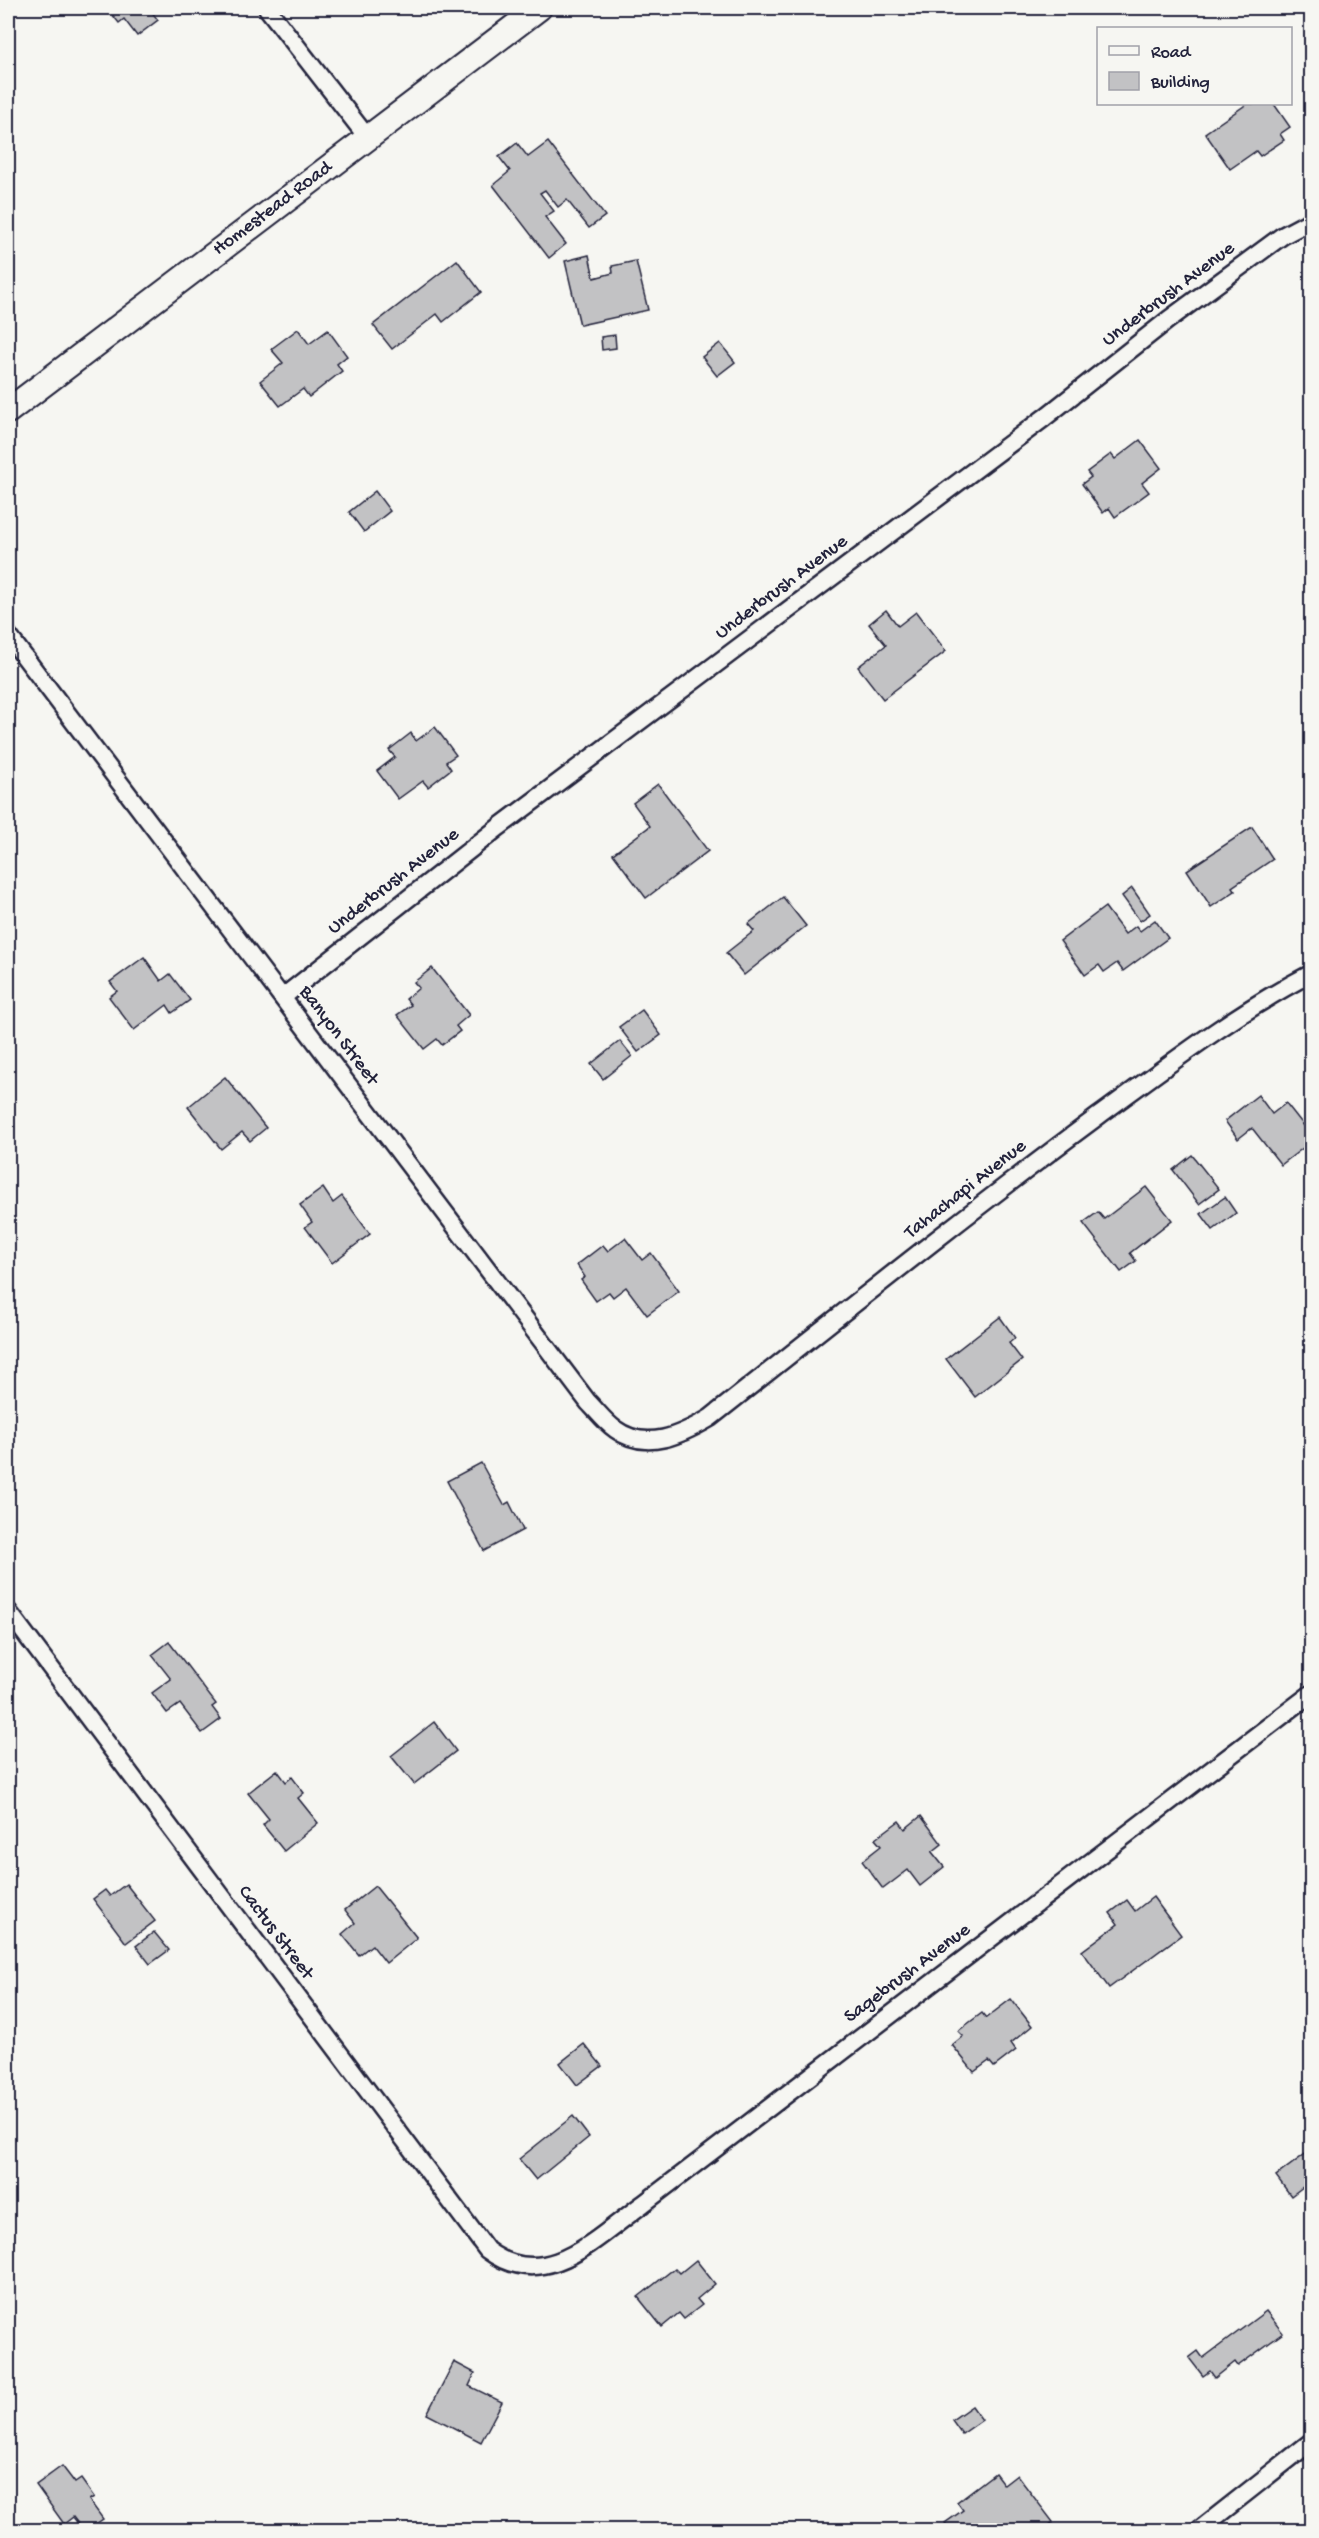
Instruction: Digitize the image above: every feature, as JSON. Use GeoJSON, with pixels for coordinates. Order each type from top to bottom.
{"type":"FeatureCollection","features":[{"type":"Feature","properties":{"kind":"main road","name":"Homestead Road"},"geometry":{"type":"LineString","coordinates":[[8,411],[539,8]]}},
{"type":"Feature","properties":{"kind":"street"},"geometry":{"type":"LineString","coordinates":[[267,8],[367,137]]}},
{"type":"Feature","properties":{"kind":"street","name":"Underbrush Avenue"},"geometry":{"type":"LineString","coordinates":[[283,997],[499,827],[1044,418],[1168,320],[1282,236],[1311,220]]}},
{"type":"Feature","properties":{"kind":"street","name":"Banyon Street"},"geometry":{"type":"LineString","coordinates":[[8,635],[588,1402],[615,1429],[635,1438],[651,1440]]}},
{"type":"Feature","properties":{"kind":"street","name":"Tahachapi Avenue"},"geometry":{"type":"LineString","coordinates":[[651,1440],[679,1436],[710,1418],[1028,1169],[1212,1033],[1275,992],[1311,973]]}},
{"type":"Feature","properties":{"kind":"street","name":"Cactus Street"},"geometry":{"type":"LineString","coordinates":[[8,1611],[487,2250],[500,2260],[520,2267]]}},
{"type":"Feature","properties":{"kind":"street","name":"Sagebrush Avenue"},"geometry":{"type":"LineString","coordinates":[[520,2267],[543,2267],[572,2256],[1311,1693]]}},
{"type":"Feature","properties":{"kind":"street"},"geometry":{"type":"LineString","coordinates":[[1199,2530],[1311,2441]]}},
{"type":"Feature","properties":{"kind":"building"},"geometry":{"type":"Polygon","coordinates":[[[107,8],[149,8],[158,20],[137,36],[124,19],[119,23],[107,8]]]}},
{"type":"Feature","properties":{"kind":"building"},"geometry":{"type":"Polygon","coordinates":[[[1246,105],[1275,105],[1290,127],[1280,134],[1284,140],[1260,156],[1256,151],[1230,169],[1205,133],[1246,105]]]}},
{"type":"Feature","properties":{"kind":"building"},"geometry":{"type":"Polygon","coordinates":[[[548,142],[605,216],[589,228],[567,200],[558,207],[545,190],[540,193],[554,211],[545,217],[566,244],[549,258],[493,185],[510,171],[499,157],[517,143],[528,157],[548,142]]]}},
{"type":"Feature","properties":{"kind":"building"},"geometry":{"type":"Polygon","coordinates":[[[589,255],[594,278],[613,273],[612,266],[636,261],[648,310],[580,325],[565,261],[589,255]]]}},
{"type":"Feature","properties":{"kind":"building"},"geometry":{"type":"Polygon","coordinates":[[[457,260],[481,292],[443,322],[437,314],[392,349],[373,325],[457,260]]]}},
{"type":"Feature","properties":{"kind":"building"},"geometry":{"type":"Polygon","coordinates":[[[298,329],[309,344],[328,330],[347,356],[337,364],[342,371],[309,397],[303,389],[280,406],[260,381],[283,363],[271,349],[298,329]]]}},
{"type":"Feature","properties":{"kind":"building"},"geometry":{"type":"Polygon","coordinates":[[[615,335],[616,348],[602,350],[601,337],[615,335]]]}},
{"type":"Feature","properties":{"kind":"building"},"geometry":{"type":"Polygon","coordinates":[[[720,343],[735,362],[717,376],[702,357],[720,343]]]}},
{"type":"Feature","properties":{"kind":"building"},"geometry":{"type":"Polygon","coordinates":[[[1140,440],[1161,468],[1142,483],[1149,492],[1115,517],[1109,508],[1103,513],[1082,484],[1091,477],[1087,472],[1111,454],[1115,459],[1140,440]]]}},
{"type":"Feature","properties":{"kind":"building"},"geometry":{"type":"Polygon","coordinates":[[[375,491],[390,511],[364,532],[349,512],[375,491]]]}},
{"type":"Feature","properties":{"kind":"building"},"geometry":{"type":"Polygon","coordinates":[[[886,610],[898,626],[916,612],[946,651],[883,699],[858,667],[886,645],[869,624],[886,610]]]}},
{"type":"Feature","properties":{"kind":"building"},"geometry":{"type":"Polygon","coordinates":[[[435,727],[456,755],[446,762],[451,769],[428,787],[423,781],[398,799],[377,771],[395,757],[389,750],[411,733],[416,741],[435,727]]]}},
{"type":"Feature","properties":{"kind":"building"},"geometry":{"type":"Polygon","coordinates":[[[658,784],[708,851],[646,898],[613,854],[650,826],[633,803],[658,784]]]}},
{"type":"Feature","properties":{"kind":"building"},"geometry":{"type":"Polygon","coordinates":[[[1252,827],[1273,859],[1232,887],[1235,891],[1211,907],[1187,870],[1252,827]]]}},
{"type":"Feature","properties":{"kind":"building"},"geometry":{"type":"Polygon","coordinates":[[[1132,888],[1150,914],[1140,921],[1122,896],[1132,888]]]}},
{"type":"Feature","properties":{"kind":"building"},"geometry":{"type":"Polygon","coordinates":[[[783,897],[806,926],[744,975],[726,953],[754,931],[748,924],[783,897]]]}},
{"type":"Feature","properties":{"kind":"building"},"geometry":{"type":"Polygon","coordinates":[[[1105,907],[1125,934],[1136,926],[1140,931],[1155,920],[1168,938],[1123,971],[1117,963],[1104,972],[1099,965],[1085,975],[1060,941],[1105,907]]]}},
{"type":"Feature","properties":{"kind":"building"},"geometry":{"type":"Polygon","coordinates":[[[144,957],[161,981],[170,974],[190,1000],[172,1013],[167,1005],[134,1030],[109,997],[117,991],[110,982],[144,957]]]}},
{"type":"Feature","properties":{"kind":"building"},"geometry":{"type":"Polygon","coordinates":[[[432,968],[469,1015],[456,1026],[460,1031],[442,1045],[437,1039],[424,1049],[397,1015],[411,1005],[406,999],[419,988],[414,982],[432,968]]]}},
{"type":"Feature","properties":{"kind":"building"},"geometry":{"type":"Polygon","coordinates":[[[642,1010],[661,1035],[638,1052],[619,1027],[642,1010]]]}},
{"type":"Feature","properties":{"kind":"building"},"geometry":{"type":"Polygon","coordinates":[[[620,1041],[632,1056],[603,1079],[591,1064],[620,1041]]]}},
{"type":"Feature","properties":{"kind":"building"},"geometry":{"type":"Polygon","coordinates":[[[225,1077],[266,1128],[250,1141],[242,1132],[221,1149],[188,1107],[225,1077]]]}},
{"type":"Feature","properties":{"kind":"building"},"geometry":{"type":"Polygon","coordinates":[[[1258,1095],[1272,1114],[1286,1103],[1312,1136],[1312,1141],[1281,1165],[1252,1128],[1238,1139],[1225,1121],[1258,1095]]]}},
{"type":"Feature","properties":{"kind":"building"},"geometry":{"type":"Polygon","coordinates":[[[1192,1155],[1219,1189],[1199,1204],[1173,1170],[1192,1155]]]}},
{"type":"Feature","properties":{"kind":"building"},"geometry":{"type":"Polygon","coordinates":[[[1146,1187],[1172,1220],[1130,1253],[1136,1261],[1121,1272],[1083,1223],[1098,1212],[1104,1219],[1146,1187]]]}},
{"type":"Feature","properties":{"kind":"building"},"geometry":{"type":"Polygon","coordinates":[[[323,1188],[333,1203],[342,1196],[370,1234],[332,1263],[305,1227],[312,1222],[300,1205],[323,1188]]]}},
{"type":"Feature","properties":{"kind":"building"},"geometry":{"type":"Polygon","coordinates":[[[1225,1197],[1236,1213],[1213,1230],[1201,1214],[1225,1197]]]}},
{"type":"Feature","properties":{"kind":"building"},"geometry":{"type":"Polygon","coordinates":[[[625,1238],[642,1260],[651,1253],[679,1291],[647,1315],[626,1287],[613,1297],[609,1292],[596,1301],[581,1280],[585,1277],[577,1265],[603,1245],[608,1251],[625,1238]]]}},
{"type":"Feature","properties":{"kind":"building"},"geometry":{"type":"Polygon","coordinates":[[[1000,1317],[1015,1338],[1009,1343],[1022,1360],[975,1397],[946,1359],[1000,1317]]]}},
{"type":"Feature","properties":{"kind":"building"},"geometry":{"type":"Polygon","coordinates":[[[481,1463],[504,1505],[509,1502],[523,1530],[484,1551],[447,1481],[481,1463]]]}},
{"type":"Feature","properties":{"kind":"building"},"geometry":{"type":"Polygon","coordinates":[[[169,1642],[216,1704],[212,1707],[221,1719],[202,1733],[180,1704],[167,1713],[152,1693],[171,1679],[152,1655],[169,1642]]]}},
{"type":"Feature","properties":{"kind":"building"},"geometry":{"type":"Polygon","coordinates":[[[434,1722],[456,1751],[414,1784],[391,1756],[434,1722]]]}},
{"type":"Feature","properties":{"kind":"building"},"geometry":{"type":"Polygon","coordinates":[[[277,1770],[286,1782],[292,1777],[304,1793],[298,1798],[318,1823],[284,1851],[263,1825],[269,1819],[248,1793],[277,1770]]]}},
{"type":"Feature","properties":{"kind":"building"},"geometry":{"type":"Polygon","coordinates":[[[921,1816],[942,1844],[932,1852],[944,1867],[920,1886],[908,1870],[883,1889],[862,1861],[881,1846],[875,1839],[899,1821],[905,1829],[921,1816]]]}},
{"type":"Feature","properties":{"kind":"building"},"geometry":{"type":"Polygon","coordinates":[[[126,1884],[155,1921],[126,1943],[93,1899],[105,1890],[110,1896],[126,1884]]]}},
{"type":"Feature","properties":{"kind":"building"},"geometry":{"type":"Polygon","coordinates":[[[375,1886],[417,1938],[386,1963],[372,1945],[359,1955],[342,1934],[355,1923],[345,1910],[375,1886]]]}},
{"type":"Feature","properties":{"kind":"building"},"geometry":{"type":"Polygon","coordinates":[[[1153,1897],[1181,1935],[1109,1988],[1082,1951],[1118,1924],[1110,1913],[1127,1900],[1135,1911],[1153,1897]]]}},
{"type":"Feature","properties":{"kind":"building"},"geometry":{"type":"Polygon","coordinates":[[[154,1932],[169,1950],[150,1964],[136,1946],[154,1932]]]}},
{"type":"Feature","properties":{"kind":"building"},"geometry":{"type":"Polygon","coordinates":[[[1011,1999],[1032,2026],[1011,2043],[1016,2050],[994,2067],[989,2061],[974,2072],[952,2045],[963,2036],[958,2031],[982,2013],[986,2018],[1011,1999]]]}},
{"type":"Feature","properties":{"kind":"building"},"geometry":{"type":"Polygon","coordinates":[[[584,2044],[602,2066],[577,2085],[560,2063],[584,2044]]]}},
{"type":"Feature","properties":{"kind":"building"},"geometry":{"type":"Polygon","coordinates":[[[573,2116],[589,2137],[536,2180],[519,2159],[573,2116]]]}},
{"type":"Feature","properties":{"kind":"building"},"geometry":{"type":"Polygon","coordinates":[[[1312,2149],[1312,2180],[1291,2196],[1276,2176],[1312,2149]]]}},
{"type":"Feature","properties":{"kind":"building"},"geometry":{"type":"Polygon","coordinates":[[[696,2260],[715,2284],[697,2299],[702,2305],[684,2319],[679,2313],[662,2327],[638,2297],[675,2268],[680,2273],[696,2260]]]}},
{"type":"Feature","properties":{"kind":"building"},"geometry":{"type":"Polygon","coordinates":[[[1266,2311],[1283,2333],[1238,2366],[1235,2362],[1215,2378],[1210,2371],[1203,2376],[1189,2358],[1198,2351],[1203,2358],[1266,2311]]]}},
{"type":"Feature","properties":{"kind":"building"},"geometry":{"type":"Polygon","coordinates":[[[454,2362],[475,2373],[469,2386],[502,2402],[481,2442],[427,2414],[454,2362]]]}},
{"type":"Feature","properties":{"kind":"building"},"geometry":{"type":"Polygon","coordinates":[[[972,2406],[982,2420],[962,2434],[952,2420],[972,2406]]]}},
{"type":"Feature","properties":{"kind":"building"},"geometry":{"type":"Polygon","coordinates":[[[62,2466],[75,2483],[81,2479],[94,2497],[89,2500],[103,2519],[87,2530],[83,2530],[73,2517],[64,2524],[36,2485],[62,2466]]]}},
{"type":"Feature","properties":{"kind":"building"},"geometry":{"type":"Polygon","coordinates":[[[995,2473],[1004,2485],[1017,2475],[1053,2522],[1043,2530],[951,2530],[945,2523],[963,2510],[957,2502],[995,2473]]]}}]}
